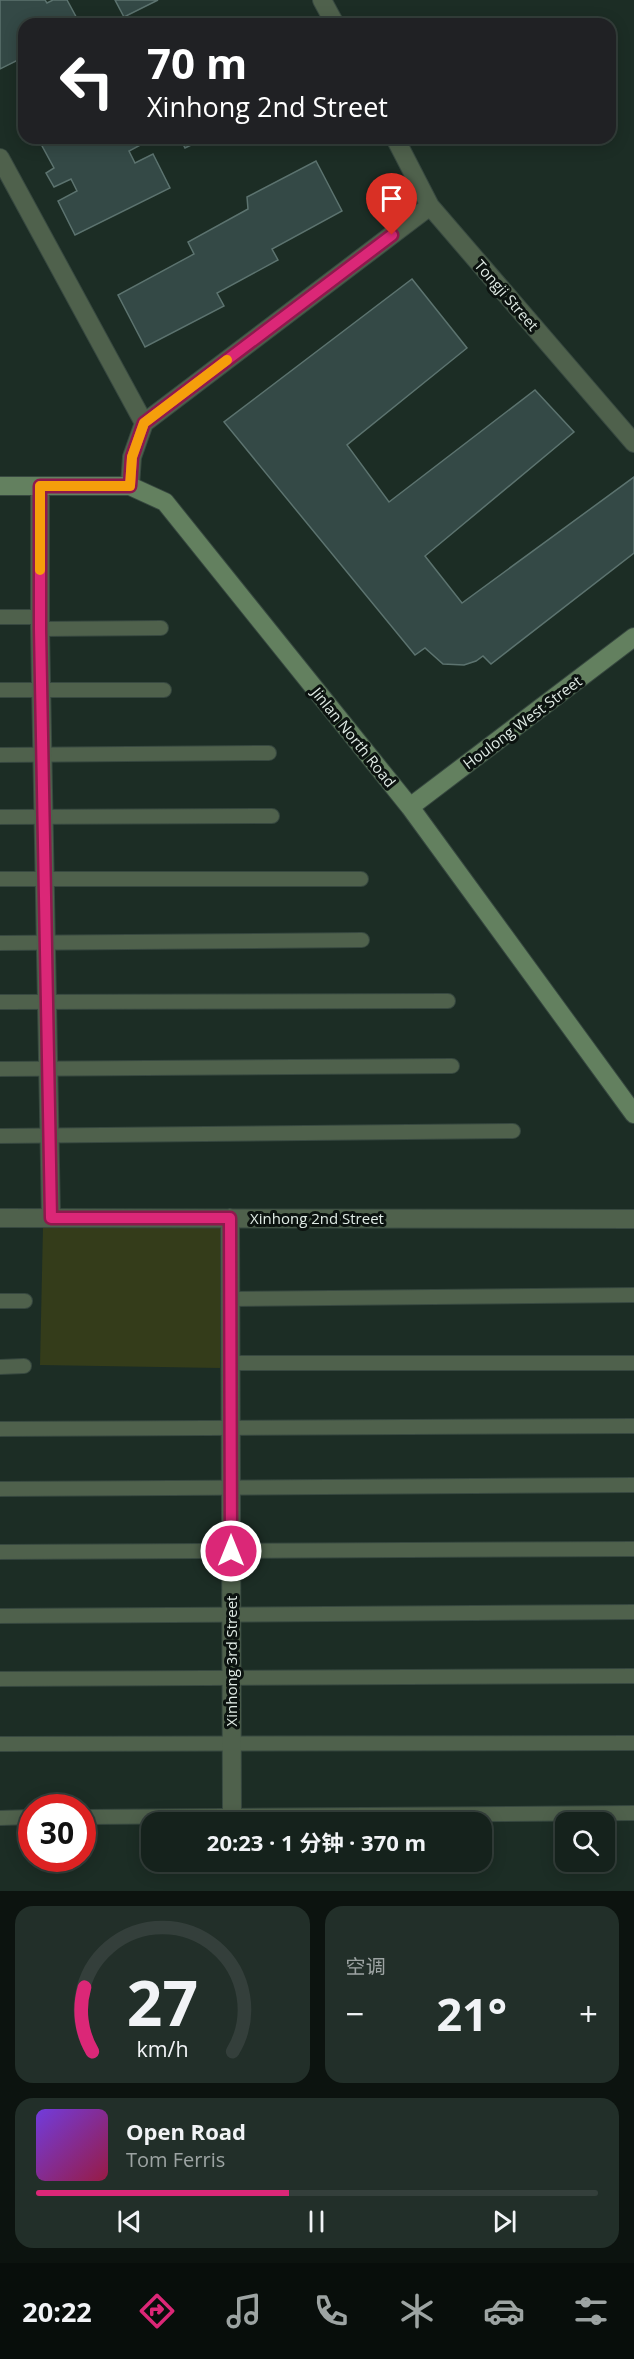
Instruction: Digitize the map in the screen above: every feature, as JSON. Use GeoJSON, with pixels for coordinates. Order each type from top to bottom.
{"type":"FeatureCollection","features":[{"type":"Feature","properties":{"kind":"street"},"geometry":{"type":"LineString","coordinates":[[322,0],[332,18]]}},
{"type":"Feature","properties":{"kind":"street","name":"Tongji Street"},"geometry":{"type":"LineString","coordinates":[[397,144],[430,206],[634,443]]}},
{"type":"Feature","properties":{"kind":"street"},"geometry":{"type":"LineString","coordinates":[[0,158],[144,423]]}},
{"type":"Feature","properties":{"kind":"street"},"geometry":{"type":"LineString","coordinates":[[130,486],[132,457],[144,423],[430,206]]}},
{"type":"Feature","properties":{"kind":"street","name":"Jinlan North Road"},"geometry":{"type":"LineString","coordinates":[[0,486],[130,486],[165,502],[410,807],[634,1114]]}},
{"type":"Feature","properties":{"kind":"street"},"geometry":{"type":"LineString","coordinates":[[40,486],[41,690],[51,1218]]}},
{"type":"Feature","properties":{"kind":"street","name":"Houlong West Street"},"geometry":{"type":"LineString","coordinates":[[410,807],[634,637]]}},
{"type":"Feature","properties":{"kind":"street","name":"Xinhong 2nd Street"},"geometry":{"type":"LineString","coordinates":[[0,1218],[634,1219]]}},
{"type":"Feature","properties":{"kind":"street","name":"Xinhong 3rd Street"},"geometry":{"type":"LineString","coordinates":[[230,1218],[232,1812]]}},
{"type":"Feature","properties":{"kind":"lane"},"geometry":{"type":"LineString","coordinates":[[0,617],[40,623],[161,628]]}},
{"type":"Feature","properties":{"kind":"lane"},"geometry":{"type":"LineString","coordinates":[[0,690],[164,690]]}},
{"type":"Feature","properties":{"kind":"lane"},"geometry":{"type":"LineString","coordinates":[[0,755],[269,753]]}},
{"type":"Feature","properties":{"kind":"lane"},"geometry":{"type":"LineString","coordinates":[[0,817],[272,816]]}},
{"type":"Feature","properties":{"kind":"lane"},"geometry":{"type":"LineString","coordinates":[[0,879],[361,879]]}},
{"type":"Feature","properties":{"kind":"lane"},"geometry":{"type":"LineString","coordinates":[[0,943],[362,940]]}},
{"type":"Feature","properties":{"kind":"lane"},"geometry":{"type":"LineString","coordinates":[[0,1002],[448,1001]]}},
{"type":"Feature","properties":{"kind":"lane"},"geometry":{"type":"LineString","coordinates":[[0,1069],[452,1066]]}},
{"type":"Feature","properties":{"kind":"lane"},"geometry":{"type":"LineString","coordinates":[[0,1136],[513,1131]]}},
{"type":"Feature","properties":{"kind":"lane"},"geometry":{"type":"LineString","coordinates":[[230,1299],[634,1295]]}},
{"type":"Feature","properties":{"kind":"lane"},"geometry":{"type":"LineString","coordinates":[[0,1301],[25,1301]]}},
{"type":"Feature","properties":{"kind":"lane"},"geometry":{"type":"LineString","coordinates":[[231,1363],[634,1363]]}},
{"type":"Feature","properties":{"kind":"lane"},"geometry":{"type":"LineString","coordinates":[[0,1366],[24,1366]]}},
{"type":"Feature","properties":{"kind":"lane"},"geometry":{"type":"LineString","coordinates":[[0,1429],[634,1426]]}},
{"type":"Feature","properties":{"kind":"lane"},"geometry":{"type":"LineString","coordinates":[[0,1489],[634,1485]]}},
{"type":"Feature","properties":{"kind":"lane"},"geometry":{"type":"LineString","coordinates":[[0,1552],[634,1549]]}},
{"type":"Feature","properties":{"kind":"lane"},"geometry":{"type":"LineString","coordinates":[[0,1616],[634,1612]]}},
{"type":"Feature","properties":{"kind":"lane"},"geometry":{"type":"LineString","coordinates":[[0,1679],[634,1676]]}},
{"type":"Feature","properties":{"kind":"lane"},"geometry":{"type":"LineString","coordinates":[[0,1744],[634,1743]]}},
{"type":"Feature","properties":{"kind":"lane"},"geometry":{"type":"LineString","coordinates":[[492,1815],[634,1814]]}},
{"type":"Feature","properties":{"kind":"lane"},"geometry":{"type":"LineString","coordinates":[[0,1818],[18,1817]]}},
{"type":"Feature","properties":{"kind":"lane"},"geometry":{"type":"LineString","coordinates":[[96,1817],[141,1817]]}},
{"type":"Feature","properties":{"kind":"green space"},"geometry":{"type":"Polygon","coordinates":[[[220,1226],[220,1368],[40,1365],[43,1227],[220,1226]]]}},
{"type":"Feature","properties":{"kind":"building"},"geometry":{"type":"Polygon","coordinates":[[[0,0],[45,0],[47,3],[53,0],[67,0],[77,18],[18,18],[18,60],[0,69],[0,0]]]}},
{"type":"Feature","properties":{"kind":"building"},"geometry":{"type":"Polygon","coordinates":[[[115,0],[158,0],[124,17],[115,0]]]}},
{"type":"Feature","properties":{"kind":"building"},"geometry":{"type":"Polygon","coordinates":[[[41,144],[142,144],[129,151],[135,163],[153,154],[170,188],[75,235],[58,201],[77,191],[71,179],[54,187],[46,173],[54,168],[41,144]]]}},
{"type":"Feature","properties":{"kind":"building"},"geometry":{"type":"Polygon","coordinates":[[[316,161],[342,211],[272,249],[278,260],[217,293],[224,306],[145,347],[118,295],[194,254],[188,242],[248,209],[247,197],[316,161]]]}},
{"type":"Feature","properties":{"kind":"building"},"geometry":{"type":"Polygon","coordinates":[[[412,279],[467,348],[347,445],[389,502],[535,390],[574,432],[425,556],[462,603],[634,477],[634,553],[491,664],[483,656],[464,665],[443,664],[425,648],[415,655],[224,422],[412,279]]]}},
{"type":"Feature","properties":{"kind":"slow traffic"},"geometry":{"type":"LineString","coordinates":[[40,570],[40,486],[130,486],[132,457],[144,423],[227,360]]}},
{"type":"Feature","properties":{"kind":"route"},"geometry":{"type":"LineString","coordinates":[[231,1551],[230,1218],[51,1218],[40,629],[40,486],[130,486],[132,457],[144,423],[392,235]]}}]}
